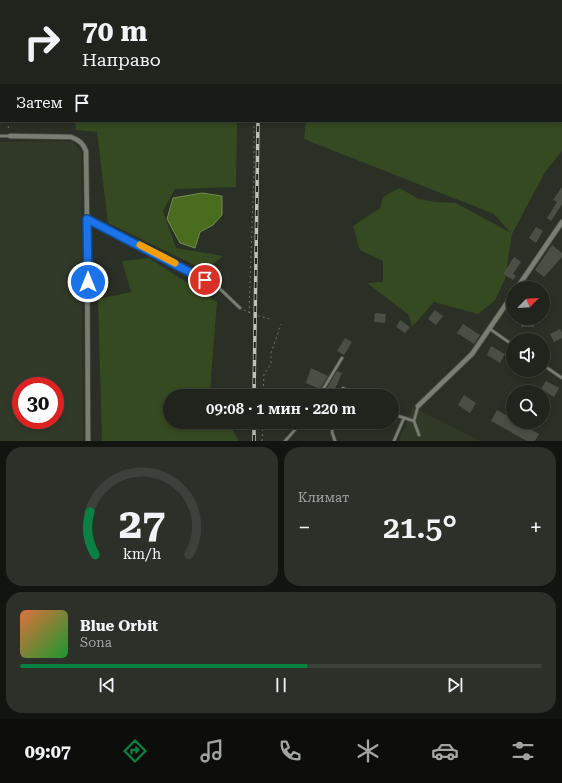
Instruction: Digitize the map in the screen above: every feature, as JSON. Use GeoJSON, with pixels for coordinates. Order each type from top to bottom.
{"type":"FeatureCollection","features":[{"type":"Feature","properties":{"kind":"street"},"geometry":{"type":"LineString","coordinates":[[10,136],[72,137],[77,139],[84,146],[87,158],[88,441]]}},
{"type":"Feature","properties":{"kind":"street"},"geometry":{"type":"LineString","coordinates":[[522,281],[562,222]]}},
{"type":"Feature","properties":{"kind":"street"},"geometry":{"type":"LineString","coordinates":[[418,406],[472,354],[506,304]]}},
{"type":"Feature","properties":{"kind":"lane"},"geometry":{"type":"LineString","coordinates":[[0,136],[10,136]]}},
{"type":"Feature","properties":{"kind":"lane"},"geometry":{"type":"LineString","coordinates":[[87,219],[218,287],[240,308]]}},
{"type":"Feature","properties":{"kind":"lane"},"geometry":{"type":"LineString","coordinates":[[489,329],[506,340]]}},
{"type":"Feature","properties":{"kind":"lane"},"geometry":{"type":"LineString","coordinates":[[323,389],[342,358]]}},
{"type":"Feature","properties":{"kind":"lane"},"geometry":{"type":"LineString","coordinates":[[550,370],[562,378]]}},
{"type":"Feature","properties":{"kind":"lane"},"geometry":{"type":"LineString","coordinates":[[418,406],[414,421],[419,435]]}},
{"type":"Feature","properties":{"kind":"lane"},"geometry":{"type":"LineString","coordinates":[[399,416],[414,421]]}},
{"type":"Feature","properties":{"kind":"lane"},"geometry":{"type":"LineString","coordinates":[[394,441],[404,418]]}},
{"type":"Feature","properties":{"kind":"lane"},"geometry":{"type":"LineString","coordinates":[[285,441],[296,429]]}},
{"type":"Feature","properties":{"kind":"lane"},"geometry":{"type":"LineString","coordinates":[[332,429],[336,441]]}},
{"type":"Feature","properties":{"kind":"path"},"geometry":{"type":"LineString","coordinates":[[4,122],[7,124],[10,136]]}},
{"type":"Feature","properties":{"kind":"path"},"geometry":{"type":"LineString","coordinates":[[249,313],[254,171],[254,122]]}},
{"type":"Feature","properties":{"kind":"path"},"geometry":{"type":"LineString","coordinates":[[240,308],[249,313],[270,318]]}},
{"type":"Feature","properties":{"kind":"path"},"geometry":{"type":"LineString","coordinates":[[264,389],[264,374],[272,364],[271,354],[281,324]]}},
{"type":"Feature","properties":{"kind":"path"},"geometry":{"type":"LineString","coordinates":[[262,441],[263,429]]}},
{"type":"Feature","properties":{"kind":"shaded area"},"geometry":{"type":"Polygon","coordinates":[[[75,122],[237,122],[236,187],[175,189],[163,211],[176,248],[223,256],[205,270],[108,223],[97,132],[76,130],[75,122]]]}},
{"type":"Feature","properties":{"kind":"shaded area"},"geometry":{"type":"Polygon","coordinates":[[[306,122],[562,122],[562,151],[545,172],[512,234],[505,279],[495,300],[478,314],[434,302],[412,327],[409,315],[367,283],[383,282],[383,261],[360,250],[353,226],[380,208],[383,197],[399,188],[419,199],[456,203],[511,233],[494,214],[304,139],[306,122]]]}},
{"type":"Feature","properties":{"kind":"shaded area"},"geometry":{"type":"Polygon","coordinates":[[[72,141],[81,152],[83,441],[0,441],[0,142],[72,141]]]}},
{"type":"Feature","properties":{"kind":"shaded area"},"geometry":{"type":"Polygon","coordinates":[[[202,193],[222,196],[222,215],[213,225],[200,232],[195,248],[180,243],[167,219],[173,198],[202,193]]]}},
{"type":"Feature","properties":{"kind":"shaded area"},"geometry":{"type":"Polygon","coordinates":[[[149,258],[217,302],[210,389],[163,389],[163,429],[232,429],[239,441],[102,441],[98,299],[131,292],[122,261],[149,258]]]}},
{"type":"Feature","properties":{"kind":"shaded area"},"geometry":{"type":"Polygon","coordinates":[[[413,407],[480,441],[399,441],[413,407]]]}},
{"type":"Feature","properties":{"kind":"building"},"geometry":{"type":"Polygon","coordinates":[[[562,187],[562,204],[551,221],[547,218],[557,202],[553,200],[562,187]]]}},
{"type":"Feature","properties":{"kind":"building"},"geometry":{"type":"Polygon","coordinates":[[[536,227],[543,231],[536,243],[529,238],[536,227]]]}},
{"type":"Feature","properties":{"kind":"building"},"geometry":{"type":"Polygon","coordinates":[[[552,245],[562,253],[562,257],[544,277],[535,270],[552,245]]]}},
{"type":"Feature","properties":{"kind":"building"},"geometry":{"type":"Polygon","coordinates":[[[514,257],[521,262],[513,274],[516,276],[513,280],[503,274],[514,257]]]}},
{"type":"Feature","properties":{"kind":"building"},"geometry":{"type":"Polygon","coordinates":[[[435,310],[443,316],[436,325],[428,319],[435,310]]]}},
{"type":"Feature","properties":{"kind":"building"},"geometry":{"type":"Polygon","coordinates":[[[375,313],[386,314],[385,323],[374,322],[375,313]]]}},
{"type":"Feature","properties":{"kind":"building"},"geometry":{"type":"Polygon","coordinates":[[[400,320],[410,327],[405,333],[396,327],[400,320]]]}},
{"type":"Feature","properties":{"kind":"building"},"geometry":{"type":"Polygon","coordinates":[[[463,324],[480,335],[474,344],[457,333],[463,324]]]}},
{"type":"Feature","properties":{"kind":"building"},"geometry":{"type":"Polygon","coordinates":[[[521,325],[534,325],[534,327],[521,327],[521,325]]]}},
{"type":"Feature","properties":{"kind":"building"},"geometry":{"type":"Polygon","coordinates":[[[560,329],[562,338],[554,342],[550,334],[560,329]]]}},
{"type":"Feature","properties":{"kind":"building"},"geometry":{"type":"Polygon","coordinates":[[[345,338],[352,342],[344,355],[337,351],[345,338]]]}},
{"type":"Feature","properties":{"kind":"building"},"geometry":{"type":"Polygon","coordinates":[[[491,346],[505,354],[500,363],[487,355],[491,346]]]}},
{"type":"Feature","properties":{"kind":"building"},"geometry":{"type":"Polygon","coordinates":[[[311,368],[328,376],[320,389],[306,383],[311,368]]]}},
{"type":"Feature","properties":{"kind":"building"},"geometry":{"type":"Polygon","coordinates":[[[337,371],[342,373],[335,389],[326,389],[337,371]]]}},
{"type":"Feature","properties":{"kind":"building"},"geometry":{"type":"Polygon","coordinates":[[[546,381],[559,388],[554,397],[550,395],[550,385],[544,385],[546,381]]]}},
{"type":"Feature","properties":{"kind":"building"},"geometry":{"type":"Polygon","coordinates":[[[464,395],[476,403],[470,413],[458,405],[464,395]]]}},
{"type":"Feature","properties":{"kind":"building"},"geometry":{"type":"Polygon","coordinates":[[[497,410],[506,415],[506,429],[530,429],[539,434],[535,441],[527,441],[491,421],[497,410]]]}},
{"type":"Feature","properties":{"kind":"railway"},"geometry":{"type":"LineString","coordinates":[[254,389],[258,122]]}},
{"type":"Feature","properties":{"kind":"railway"},"geometry":{"type":"LineString","coordinates":[[254,429],[254,441]]}},
{"type":"Feature","properties":{"kind":"slow traffic"},"geometry":{"type":"LineString","coordinates":[[140,245],[175,263]]}},
{"type":"Feature","properties":{"kind":"route"},"geometry":{"type":"LineString","coordinates":[[88,282],[87,219],[205,280]]}}]}
